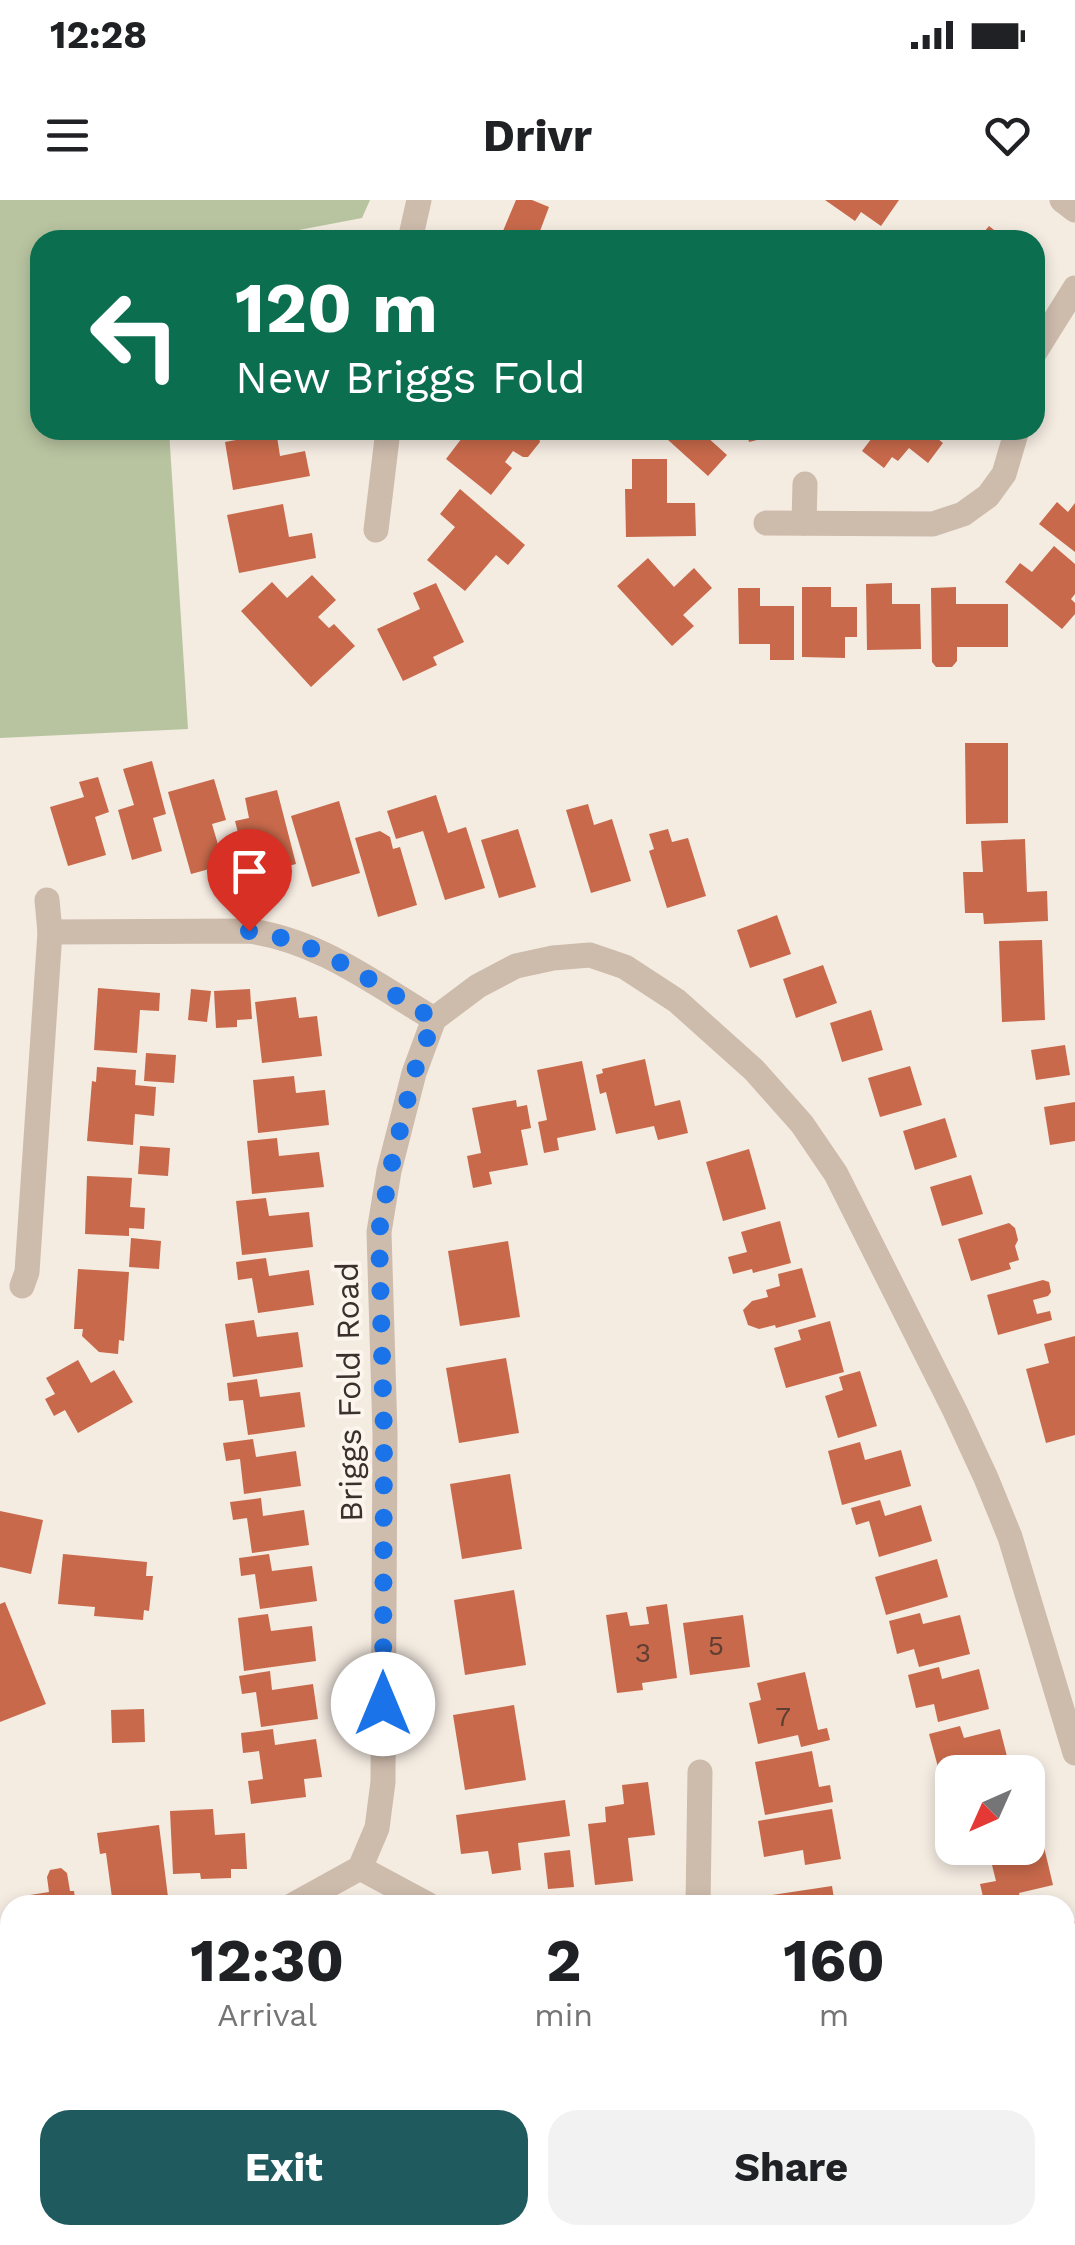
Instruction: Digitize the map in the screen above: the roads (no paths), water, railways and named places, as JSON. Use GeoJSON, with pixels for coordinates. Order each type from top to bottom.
{"type":"FeatureCollection","features":[{"type":"Feature","properties":{"kind":"street"},"geometry":{"type":"LineString","coordinates":[[412,230],[419,200]]}},
{"type":"Feature","properties":{"kind":"street"},"geometry":{"type":"LineString","coordinates":[[1062,200],[1075,210]]}},
{"type":"Feature","properties":{"kind":"street"},"geometry":{"type":"LineString","coordinates":[[1045,336],[1075,288]]}},
{"type":"Feature","properties":{"kind":"street"},"geometry":{"type":"LineString","coordinates":[[376,530],[387,440]]}},
{"type":"Feature","properties":{"kind":"street"},"geometry":{"type":"LineString","coordinates":[[766,523],[933,524],[964,514],[988,496],[1004,474],[1013,440]]}},
{"type":"Feature","properties":{"kind":"street"},"geometry":{"type":"LineString","coordinates":[[804,524],[805,484]]}},
{"type":"Feature","properties":{"kind":"street"},"geometry":{"type":"LineString","coordinates":[[22,1286],[28,1272],[50,932],[47,900]]}},
{"type":"Feature","properties":{"kind":"street"},"geometry":{"type":"LineString","coordinates":[[50,932],[276,934],[318,950],[434,1019],[478,986],[516,966],[553,958],[590,956],[625,967],[676,1001],[754,1070],[802,1124],[836,1174],[986,1478],[1010,1538],[1075,1752]]}},
{"type":"Feature","properties":{"kind":"street","name":"Briggs Fold Road"},"geometry":{"type":"LineString","coordinates":[[360,1868],[377,1828],[383,1782],[384,1434],[379,1232],[414,1073],[434,1019]]}},
{"type":"Feature","properties":{"kind":"street"},"geometry":{"type":"LineString","coordinates":[[698,1895],[700,1772]]}},
{"type":"Feature","properties":{"kind":"street"},"geometry":{"type":"LineString","coordinates":[[311,1895],[360,1868],[410,1895]]}}]}
